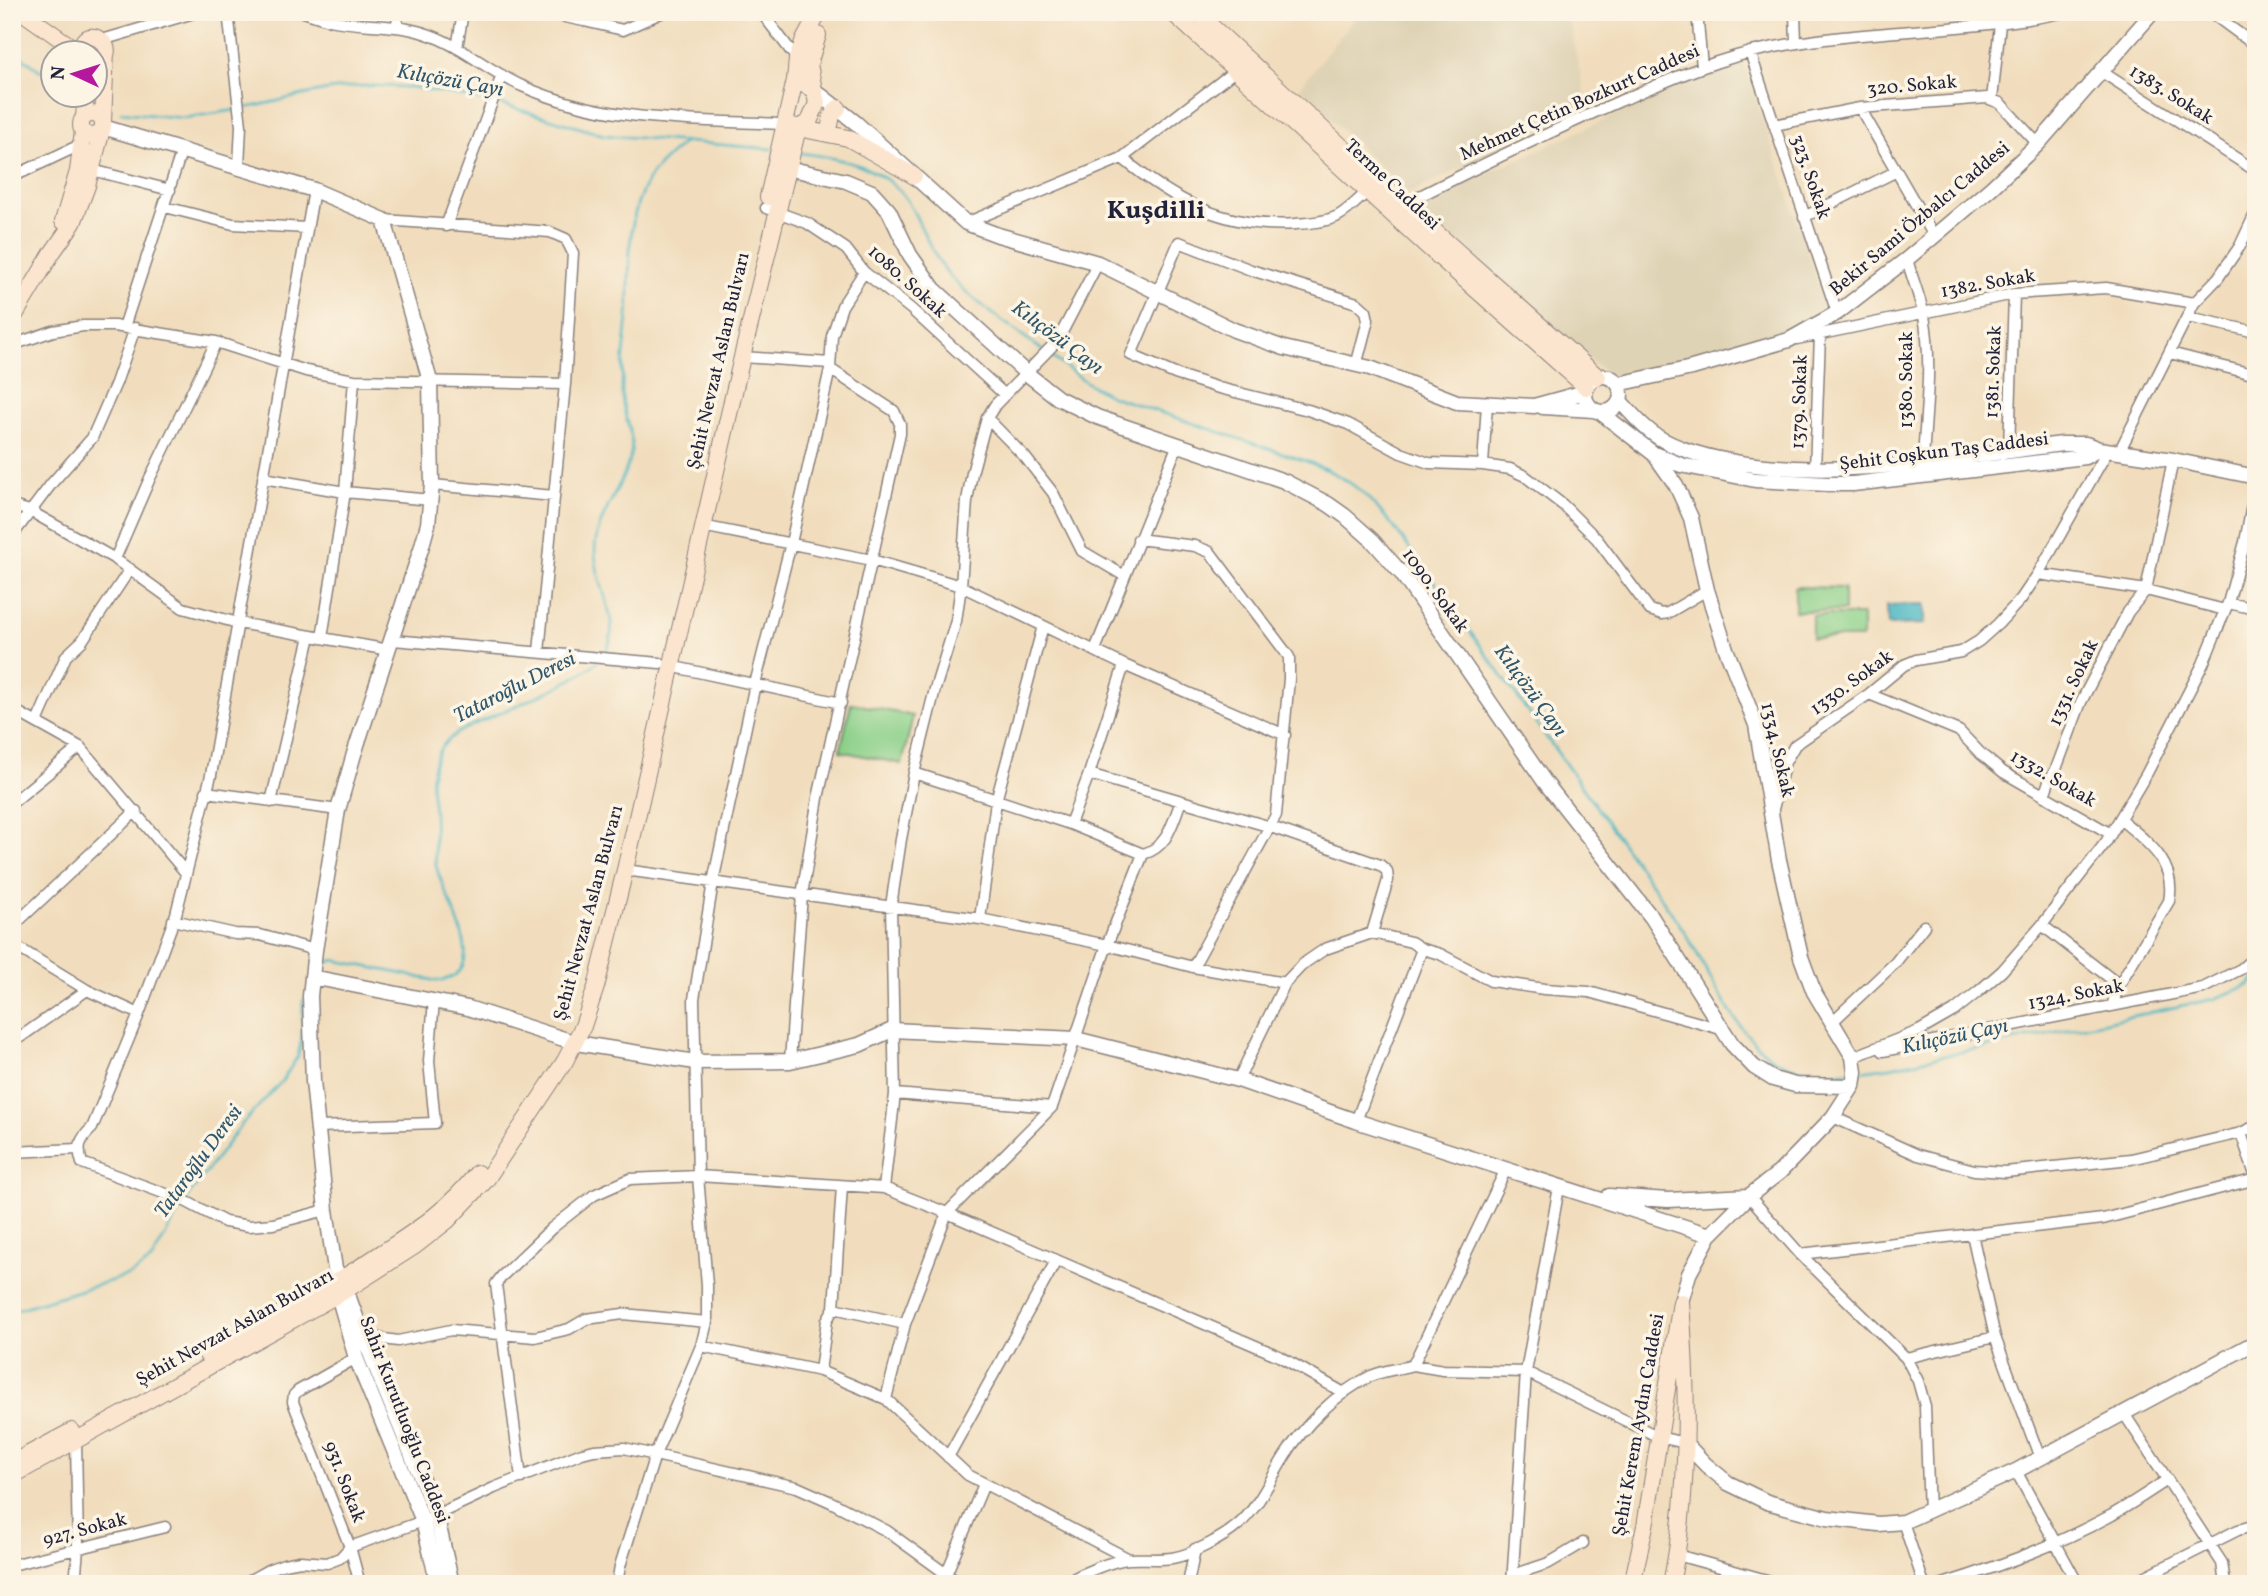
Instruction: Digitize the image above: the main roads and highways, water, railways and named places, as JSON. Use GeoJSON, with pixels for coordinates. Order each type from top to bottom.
{"type":"FeatureCollection","features":[{"type":"Feature","properties":{"kind":"main road"},"geometry":{"type":"LineString","coordinates":[[22,12],[73,38]]}},
{"type":"Feature","properties":{"kind":"main road"},"geometry":{"type":"LineString","coordinates":[[33,12],[74,38]]}},
{"type":"Feature","properties":{"kind":"main road"},"geometry":{"type":"LineString","coordinates":[[789,131],[797,59],[820,12]]}},
{"type":"Feature","properties":{"kind":"main road"},"geometry":{"type":"LineString","coordinates":[[789,131],[809,122],[814,116],[817,103],[809,74],[810,54],[830,12]]}},
{"type":"Feature","properties":{"kind":"main road","name":"Terme Caddesi"},"geometry":{"type":"LineString","coordinates":[[1172,12],[1368,191],[1590,386],[1404,204],[1196,12]]}},
{"type":"Feature","properties":{"kind":"main road"},"geometry":{"type":"LineString","coordinates":[[795,80],[814,90]]}},
{"type":"Feature","properties":{"kind":"main road"},"geometry":{"type":"LineString","coordinates":[[52,253],[75,185],[85,108]]}},
{"type":"Feature","properties":{"kind":"main road"},"geometry":{"type":"LineString","coordinates":[[12,320],[73,223],[92,170],[103,127],[100,108]]}},
{"type":"Feature","properties":{"kind":"main road"},"geometry":{"type":"LineString","coordinates":[[828,134],[832,116],[838,108]]}},
{"type":"Feature","properties":{"kind":"main road"},"geometry":{"type":"LineString","coordinates":[[848,138],[856,122]]}},
{"type":"Feature","properties":{"kind":"main road"},"geometry":{"type":"LineString","coordinates":[[83,131],[93,136],[103,127]]}},
{"type":"Feature","properties":{"kind":"main road"},"geometry":{"type":"LineString","coordinates":[[789,131],[848,138],[914,176]]}},
{"type":"Feature","properties":{"kind":"main road","name":"Şehit Nevzat Aslan Bulvarı"},"geometry":{"type":"LineString","coordinates":[[571,1041],[607,909],[789,131]]}},
{"type":"Feature","properties":{"kind":"main road","name":"Şehit Nevzat Aslan Bulvarı"},"geometry":{"type":"LineString","coordinates":[[12,1476],[76,1441],[339,1283],[431,1218],[460,1192],[501,1142],[571,1041],[596,987],[625,870],[665,664],[702,526],[741,357],[771,209]]}},
{"type":"Feature","properties":{"kind":"main road","name":"Şehit Nevzat Aslan Bulvarı"},"geometry":{"type":"LineString","coordinates":[[12,1463],[339,1283]]}},
{"type":"Feature","properties":{"kind":"main road","name":"Şehit Kerem Aydın Caddesi"},"geometry":{"type":"LineString","coordinates":[[1632,1584],[1681,1302],[1685,1443],[1677,1555],[1671,1584]]}},
{"type":"Feature","properties":{"kind":"water"},"geometry":{"type":"Polygon","coordinates":[[[1925,604],[1925,624],[1888,625],[1887,605],[1925,604]]]}},
{"type":"Feature","properties":{"kind":"waterway"},"geometry":{"type":"LineString","coordinates":[[12,50],[38,69]]}},
{"type":"Feature","properties":{"kind":"waterway","name":"Kılıçözü Çayı"},"geometry":{"type":"LineString","coordinates":[[242,109],[329,90],[364,86],[394,86],[488,101]]}},
{"type":"Feature","properties":{"kind":"waterway","name":"Kılıçözü Çayı"},"geometry":{"type":"LineString","coordinates":[[494,102],[604,135],[772,149]]}},
{"type":"Feature","properties":{"kind":"waterway","name":"Kılıçözü Çayı"},"geometry":{"type":"LineString","coordinates":[[121,112],[184,118],[236,110]]}},
{"type":"Feature","properties":{"kind":"waterway","name":"Tataroğlu Deresi"},"geometry":{"type":"LineString","coordinates":[[604,655],[610,642],[610,617],[595,552],[599,527],[628,465],[632,446],[622,385],[632,229],[640,196],[648,180],[684,142]]}},
{"type":"Feature","properties":{"kind":"waterway","name":"Kılıçözü Çayı"},"geometry":{"type":"LineString","coordinates":[[801,153],[864,167],[891,183],[911,207],[933,252],[951,277],[983,306],[1042,350]]}},
{"type":"Feature","properties":{"kind":"waterway","name":"Kılıçözü Çayı"},"geometry":{"type":"LineString","coordinates":[[1048,354],[1089,384],[1111,396],[1306,461],[1345,479],[1364,494],[1393,526],[1676,919],[1740,1026],[1777,1061],[1807,1070],[1850,1072]]}},
{"type":"Feature","properties":{"kind":"waterway","name":"Tataroğlu Deresi"},"geometry":{"type":"LineString","coordinates":[[317,967],[334,960],[437,981],[455,975],[463,964],[465,950],[462,932],[440,879],[435,859],[431,784],[438,753],[446,742],[462,730],[560,685],[597,662]]}},
{"type":"Feature","properties":{"kind":"waterway","name":"Kılıçözü Çayı"},"geometry":{"type":"LineString","coordinates":[[1860,1071],[2214,999],[2249,985],[2256,979]]}},
{"type":"Feature","properties":{"kind":"waterway","name":"Tataroğlu Deresi"},"geometry":{"type":"LineString","coordinates":[[186,1199],[242,1124],[282,1081],[298,1056],[302,1037],[303,1000]]}},
{"type":"Feature","properties":{"kind":"waterway","name":"Tataroğlu Deresi"},"geometry":{"type":"LineString","coordinates":[[12,1311],[130,1275],[151,1261],[183,1204]]}},
{"type":"Feature","properties":{"kind":"district","name":"Kuşdilli"},"geometry":{"type":"Point","coordinates":[1156,211]}}]}
